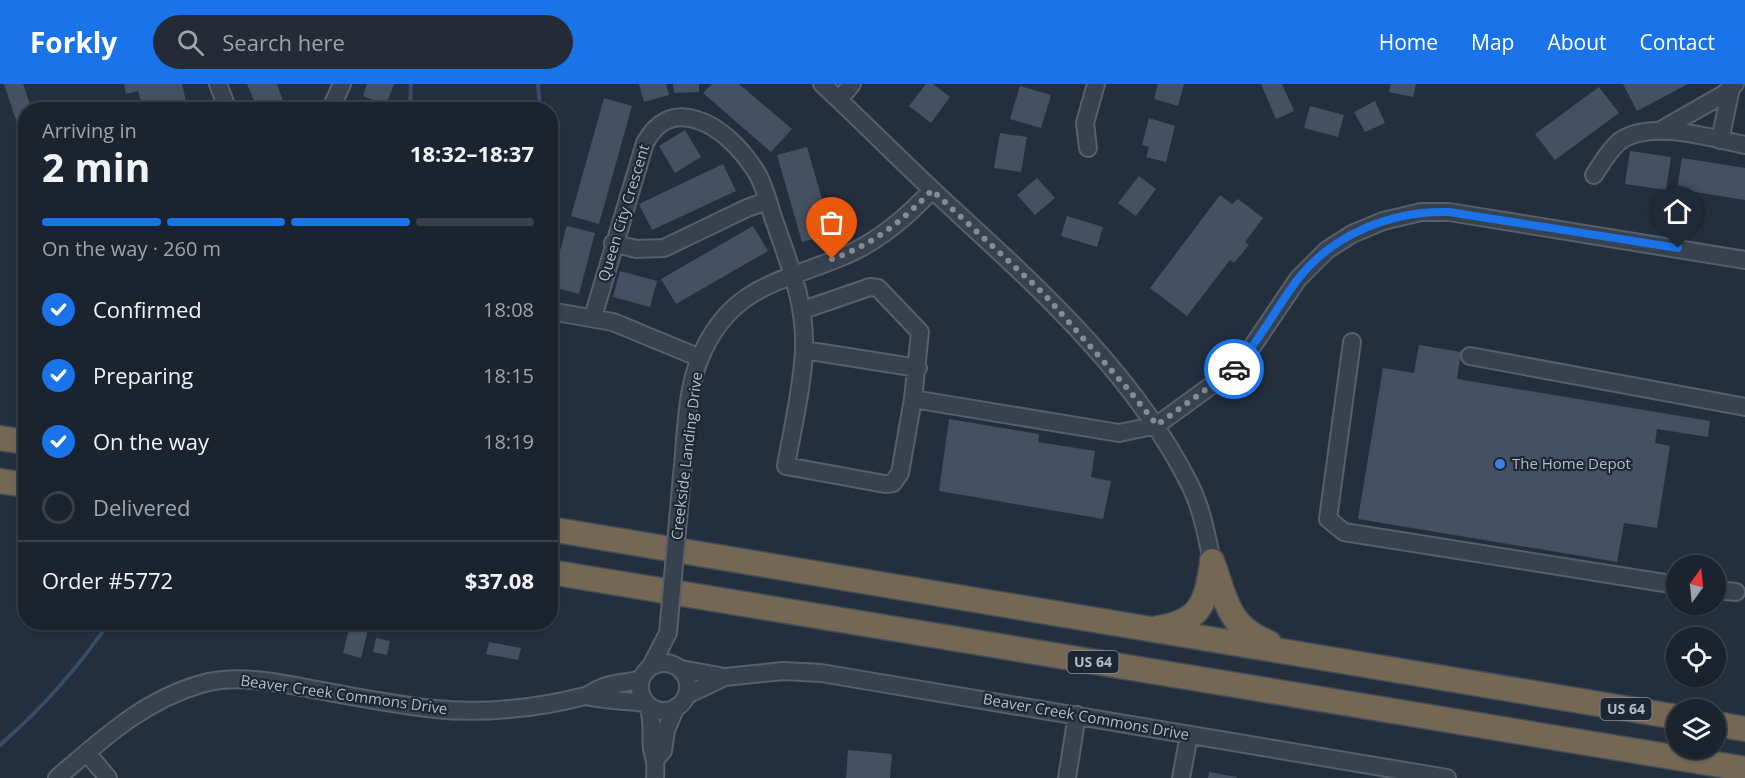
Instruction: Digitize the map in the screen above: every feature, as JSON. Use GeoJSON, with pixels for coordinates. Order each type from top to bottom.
{"type":"FeatureCollection","features":[{"type":"Feature","properties":{"kind":"highway"},"geometry":{"type":"LineString","coordinates":[[0,438],[18,441]]}},
{"type":"Feature","properties":{"kind":"highway"},"geometry":{"type":"LineString","coordinates":[[0,481],[18,484]]}},
{"type":"Feature","properties":{"kind":"highway","name":"US 64"},"geometry":{"type":"LineString","coordinates":[[558,530],[1666,715]]}},
{"type":"Feature","properties":{"kind":"highway"},"geometry":{"type":"LineString","coordinates":[[1155,629],[1181,622],[1199,609],[1207,592],[1212,561]]}},
{"type":"Feature","properties":{"kind":"highway"},"geometry":{"type":"LineString","coordinates":[[1212,561],[1238,625],[1256,637],[1296,653]]}},
{"type":"Feature","properties":{"kind":"highway","name":"US 64"},"geometry":{"type":"LineString","coordinates":[[558,573],[1745,769]]}},
{"type":"Feature","properties":{"kind":"highway"},"geometry":{"type":"LineString","coordinates":[[1726,726],[1745,729]]}},
{"type":"Feature","properties":{"kind":"highway"},"geometry":{"type":"LineString","coordinates":[[1587,743],[1721,778]]}},
{"type":"Feature","properties":{"kind":"street"},"geometry":{"type":"LineString","coordinates":[[218,84],[225,102]]}},
{"type":"Feature","properties":{"kind":"street"},"geometry":{"type":"LineString","coordinates":[[822,84],[1044,294],[1127,388],[1157,425],[1192,489],[1206,532],[1212,561]]}},
{"type":"Feature","properties":{"kind":"street"},"geometry":{"type":"LineString","coordinates":[[839,100],[852,84]]}},
{"type":"Feature","properties":{"kind":"street"},"geometry":{"type":"LineString","coordinates":[[1088,148],[1085,123],[1096,84]]}},
{"type":"Feature","properties":{"kind":"street"},"geometry":{"type":"LineString","coordinates":[[332,102],[336,86]]}},
{"type":"Feature","properties":{"kind":"street"},"geometry":{"type":"LineString","coordinates":[[1594,174],[1607,154],[1622,140],[1661,130],[1733,86]]}},
{"type":"Feature","properties":{"kind":"street"},"geometry":{"type":"LineString","coordinates":[[1720,140],[1733,86]]}},
{"type":"Feature","properties":{"kind":"street","name":"Queen City Crescent"},"geometry":{"type":"LineString","coordinates":[[592,317],[645,143],[657,125],[674,118],[697,120],[719,131],[757,172],[794,274],[803,310],[804,350],[786,466],[885,484],[893,483],[900,473],[913,399]]}},
{"type":"Feature","properties":{"kind":"street"},"geometry":{"type":"LineString","coordinates":[[1661,130],[1745,145]]}},
{"type":"Feature","properties":{"kind":"street","name":"Creekside Landing Drive"},"geometry":{"type":"LineString","coordinates":[[678,667],[668,633],[692,385],[700,358],[721,323],[743,299],[762,287],[852,252],[881,236],[906,216],[932,190]]}},
{"type":"Feature","properties":{"kind":"street"},"geometry":{"type":"LineString","coordinates":[[614,243],[636,249],[664,248],[747,208],[767,201]]}},
{"type":"Feature","properties":{"kind":"street"},"geometry":{"type":"LineString","coordinates":[[803,310],[870,287],[878,288],[920,332],[913,399],[1119,433],[1157,425],[1234,369],[1248,353],[1298,279],[1311,264],[1352,234],[1383,221],[1421,212],[1449,212],[1745,260]]}},
{"type":"Feature","properties":{"kind":"street"},"geometry":{"type":"LineString","coordinates":[[558,312],[613,322],[700,358]]}},
{"type":"Feature","properties":{"kind":"street"},"geometry":{"type":"LineString","coordinates":[[1352,342],[1328,519],[1344,532],[1666,583]]}},
{"type":"Feature","properties":{"kind":"street"},"geometry":{"type":"LineString","coordinates":[[804,350],[918,368]]}},
{"type":"Feature","properties":{"kind":"street"},"geometry":{"type":"LineString","coordinates":[[1470,356],[1745,407]]}},
{"type":"Feature","properties":{"kind":"street"},"geometry":{"type":"LineString","coordinates":[[1726,591],[1736,592]]}},
{"type":"Feature","properties":{"kind":"street","name":"Creekside Landing Drive"},"geometry":{"type":"LineString","coordinates":[[646,672],[668,633]]}},
{"type":"Feature","properties":{"kind":"street"},"geometry":{"type":"LineString","coordinates":[[655,778],[656,759],[652,748],[653,726],[647,704],[640,691],[646,672],[663,662],[678,667],[688,681],[682,701],[666,730],[663,751],[656,759]]}},
{"type":"Feature","properties":{"kind":"street","name":"Beaver Creek Commons Drive"},"geometry":{"type":"LineString","coordinates":[[678,667],[725,677],[783,671],[821,673],[1189,735],[1371,772],[1447,778]]}},
{"type":"Feature","properties":{"kind":"street","name":"Beaver Creek Commons Drive"},"geometry":{"type":"LineString","coordinates":[[587,696],[602,687],[646,672]]}},
{"type":"Feature","properties":{"kind":"street","name":"Beaver Creek Commons Drive"},"geometry":{"type":"LineString","coordinates":[[682,701],[725,677]]}},
{"type":"Feature","properties":{"kind":"street","name":"Beaver Creek Commons Drive"},"geometry":{"type":"LineString","coordinates":[[57,778],[132,716],[156,702],[202,683],[225,679],[292,685],[437,710],[495,709],[587,696],[603,700],[622,699],[647,704]]}},
{"type":"Feature","properties":{"kind":"street"},"geometry":{"type":"LineString","coordinates":[[647,704],[664,711],[682,701]]}},
{"type":"Feature","properties":{"kind":"street"},"geometry":{"type":"LineString","coordinates":[[1067,778],[1077,715]]}},
{"type":"Feature","properties":{"kind":"street"},"geometry":{"type":"LineString","coordinates":[[1181,778],[1189,735]]}},
{"type":"Feature","properties":{"kind":"street"},"geometry":{"type":"LineString","coordinates":[[87,753],[108,778]]}},
{"type":"Feature","properties":{"kind":"building"},"geometry":{"type":"Polygon","coordinates":[[[4,84],[23,84],[29,102],[18,102],[18,126],[4,84]]]}},
{"type":"Feature","properties":{"kind":"building"},"geometry":{"type":"Polygon","coordinates":[[[124,84],[182,84],[186,102],[141,102],[138,91],[126,94],[124,84]]]}},
{"type":"Feature","properties":{"kind":"building"},"geometry":{"type":"Polygon","coordinates":[[[247,84],[277,84],[283,102],[255,102],[247,84]]]}},
{"type":"Feature","properties":{"kind":"building"},"geometry":{"type":"Polygon","coordinates":[[[367,84],[394,84],[387,102],[378,102],[363,96],[367,84]]]}},
{"type":"Feature","properties":{"kind":"building"},"geometry":{"type":"Polygon","coordinates":[[[639,84],[666,84],[669,95],[644,102],[639,84]]]}},
{"type":"Feature","properties":{"kind":"building"},"geometry":{"type":"Polygon","coordinates":[[[673,84],[699,84],[699,92],[674,93],[673,84]]]}},
{"type":"Feature","properties":{"kind":"building"},"geometry":{"type":"Polygon","coordinates":[[[712,84],[739,84],[792,129],[771,152],[703,93],[712,84]]]}},
{"type":"Feature","properties":{"kind":"building"},"geometry":{"type":"Polygon","coordinates":[[[926,84],[933,84],[950,97],[931,123],[909,106],[926,84]]]}},
{"type":"Feature","properties":{"kind":"building"},"geometry":{"type":"Polygon","coordinates":[[[1158,84],[1184,84],[1178,106],[1154,99],[1158,84]]]}},
{"type":"Feature","properties":{"kind":"building"},"geometry":{"type":"Polygon","coordinates":[[[1261,84],[1282,84],[1294,111],[1276,119],[1261,84]]]}},
{"type":"Feature","properties":{"kind":"building"},"geometry":{"type":"Polygon","coordinates":[[[1391,84],[1416,84],[1413,97],[1389,92],[1391,84]]]}},
{"type":"Feature","properties":{"kind":"building"},"geometry":{"type":"Polygon","coordinates":[[[1623,84],[1688,84],[1637,111],[1623,84]]]}},
{"type":"Feature","properties":{"kind":"building"},"geometry":{"type":"Polygon","coordinates":[[[1020,86],[1051,95],[1041,128],[1010,119],[1020,86]]]}},
{"type":"Feature","properties":{"kind":"building"},"geometry":{"type":"Polygon","coordinates":[[[1599,87],[1619,113],[1555,160],[1535,134],[1599,87]]]}},
{"type":"Feature","properties":{"kind":"building"},"geometry":{"type":"Polygon","coordinates":[[[604,98],[632,106],[599,224],[571,216],[604,98]]]}},
{"type":"Feature","properties":{"kind":"building"},"geometry":{"type":"Polygon","coordinates":[[[1375,101],[1385,123],[1365,132],[1354,112],[1375,101]]]}},
{"type":"Feature","properties":{"kind":"building"},"geometry":{"type":"Polygon","coordinates":[[[1310,106],[1344,115],[1338,137],[1304,128],[1310,106]]]}},
{"type":"Feature","properties":{"kind":"building"},"geometry":{"type":"Polygon","coordinates":[[[1149,118],[1175,126],[1166,162],[1146,157],[1149,147],[1142,145],[1149,118]]]}},
{"type":"Feature","properties":{"kind":"building"},"geometry":{"type":"Polygon","coordinates":[[[685,130],[701,157],[675,173],[659,146],[685,130]]]}},
{"type":"Feature","properties":{"kind":"building"},"geometry":{"type":"Polygon","coordinates":[[[1000,133],[1027,137],[1021,172],[994,168],[1000,133]]]}},
{"type":"Feature","properties":{"kind":"building"},"geometry":{"type":"Polygon","coordinates":[[[807,147],[832,234],[802,242],[777,155],[807,147]]]}},
{"type":"Feature","properties":{"kind":"building"},"geometry":{"type":"Polygon","coordinates":[[[1630,151],[1671,157],[1666,190],[1625,184],[1630,151]]]}},
{"type":"Feature","properties":{"kind":"building"},"geometry":{"type":"Polygon","coordinates":[[[1682,158],[1745,168],[1745,200],[1677,189],[1682,158]]]}},
{"type":"Feature","properties":{"kind":"building"},"geometry":{"type":"Polygon","coordinates":[[[723,164],[736,191],[652,230],[639,204],[723,164]]]}},
{"type":"Feature","properties":{"kind":"building"},"geometry":{"type":"Polygon","coordinates":[[[1139,176],[1156,189],[1136,216],[1118,203],[1139,176]]]}},
{"type":"Feature","properties":{"kind":"building"},"geometry":{"type":"Polygon","coordinates":[[[1037,178],[1055,198],[1035,215],[1017,195],[1037,178]]]}},
{"type":"Feature","properties":{"kind":"building"},"geometry":{"type":"Polygon","coordinates":[[[1220,195],[1232,204],[1238,199],[1263,218],[1245,242],[1249,245],[1234,263],[1230,260],[1187,316],[1150,288],[1220,195]]]}},
{"type":"Feature","properties":{"kind":"building"},"geometry":{"type":"Polygon","coordinates":[[[1067,216],[1103,227],[1097,247],[1061,236],[1067,216]]]}},
{"type":"Feature","properties":{"kind":"building"},"geometry":{"type":"Polygon","coordinates":[[[567,226],[595,233],[579,294],[558,288],[558,258],[567,226]]]}},
{"type":"Feature","properties":{"kind":"building"},"geometry":{"type":"Polygon","coordinates":[[[753,226],[768,251],[676,304],[661,279],[753,226]]]}},
{"type":"Feature","properties":{"kind":"building"},"geometry":{"type":"Polygon","coordinates":[[[620,271],[657,281],[650,307],[613,297],[620,271]]]}},
{"type":"Feature","properties":{"kind":"building","name":"The Home Depot"},"geometry":{"type":"Polygon","coordinates":[[[1419,345],[1461,352],[1457,379],[1710,421],[1708,437],[1657,429],[1655,443],[1670,446],[1657,528],[1624,523],[1617,562],[1358,519],[1383,368],[1414,373],[1419,345]]]}},
{"type":"Feature","properties":{"kind":"building"},"geometry":{"type":"Polygon","coordinates":[[[949,419],[1039,434],[1038,442],[1095,451],[1091,477],[1111,481],[1103,519],[939,491],[949,419]]]}},
{"type":"Feature","properties":{"kind":"building"},"geometry":{"type":"Polygon","coordinates":[[[349,630],[368,630],[361,658],[343,653],[349,630]]]}},
{"type":"Feature","properties":{"kind":"building"},"geometry":{"type":"Polygon","coordinates":[[[376,638],[390,641],[387,655],[373,652],[376,638]]]}},
{"type":"Feature","properties":{"kind":"building"},"geometry":{"type":"Polygon","coordinates":[[[489,642],[521,648],[518,660],[486,654],[489,642]]]}},
{"type":"Feature","properties":{"kind":"building"},"geometry":{"type":"Polygon","coordinates":[[[848,750],[892,754],[890,778],[846,778],[848,750]]]}},
{"type":"Feature","properties":{"kind":"building"},"geometry":{"type":"Polygon","coordinates":[[[1209,772],[1237,777],[1237,778],[1208,778],[1209,772]]]}},
{"type":"Feature","properties":{"kind":"waterway"},"geometry":{"type":"LineString","coordinates":[[410,102],[411,84]]}},
{"type":"Feature","properties":{"kind":"waterway"},"geometry":{"type":"LineString","coordinates":[[538,84],[539,102]]}},
{"type":"Feature","properties":{"kind":"waterway"},"geometry":{"type":"LineString","coordinates":[[0,745],[58,687],[103,630]]}},
{"type":"Feature","properties":{"kind":"way so far"},"geometry":{"type":"LineString","coordinates":[[832,259],[852,252],[881,236],[906,216],[932,190],[1044,294],[1157,425],[1234,369]]}},
{"type":"Feature","properties":{"kind":"place","name":"The Home Depot"},"geometry":{"type":"Point","coordinates":[1500,464]}},
{"type":"Feature","properties":{"kind":"route"},"geometry":{"type":"LineString","coordinates":[[1234,369],[1248,353],[1298,279],[1311,264],[1352,234],[1383,221],[1421,212],[1449,212],[1678,248]]}}]}
